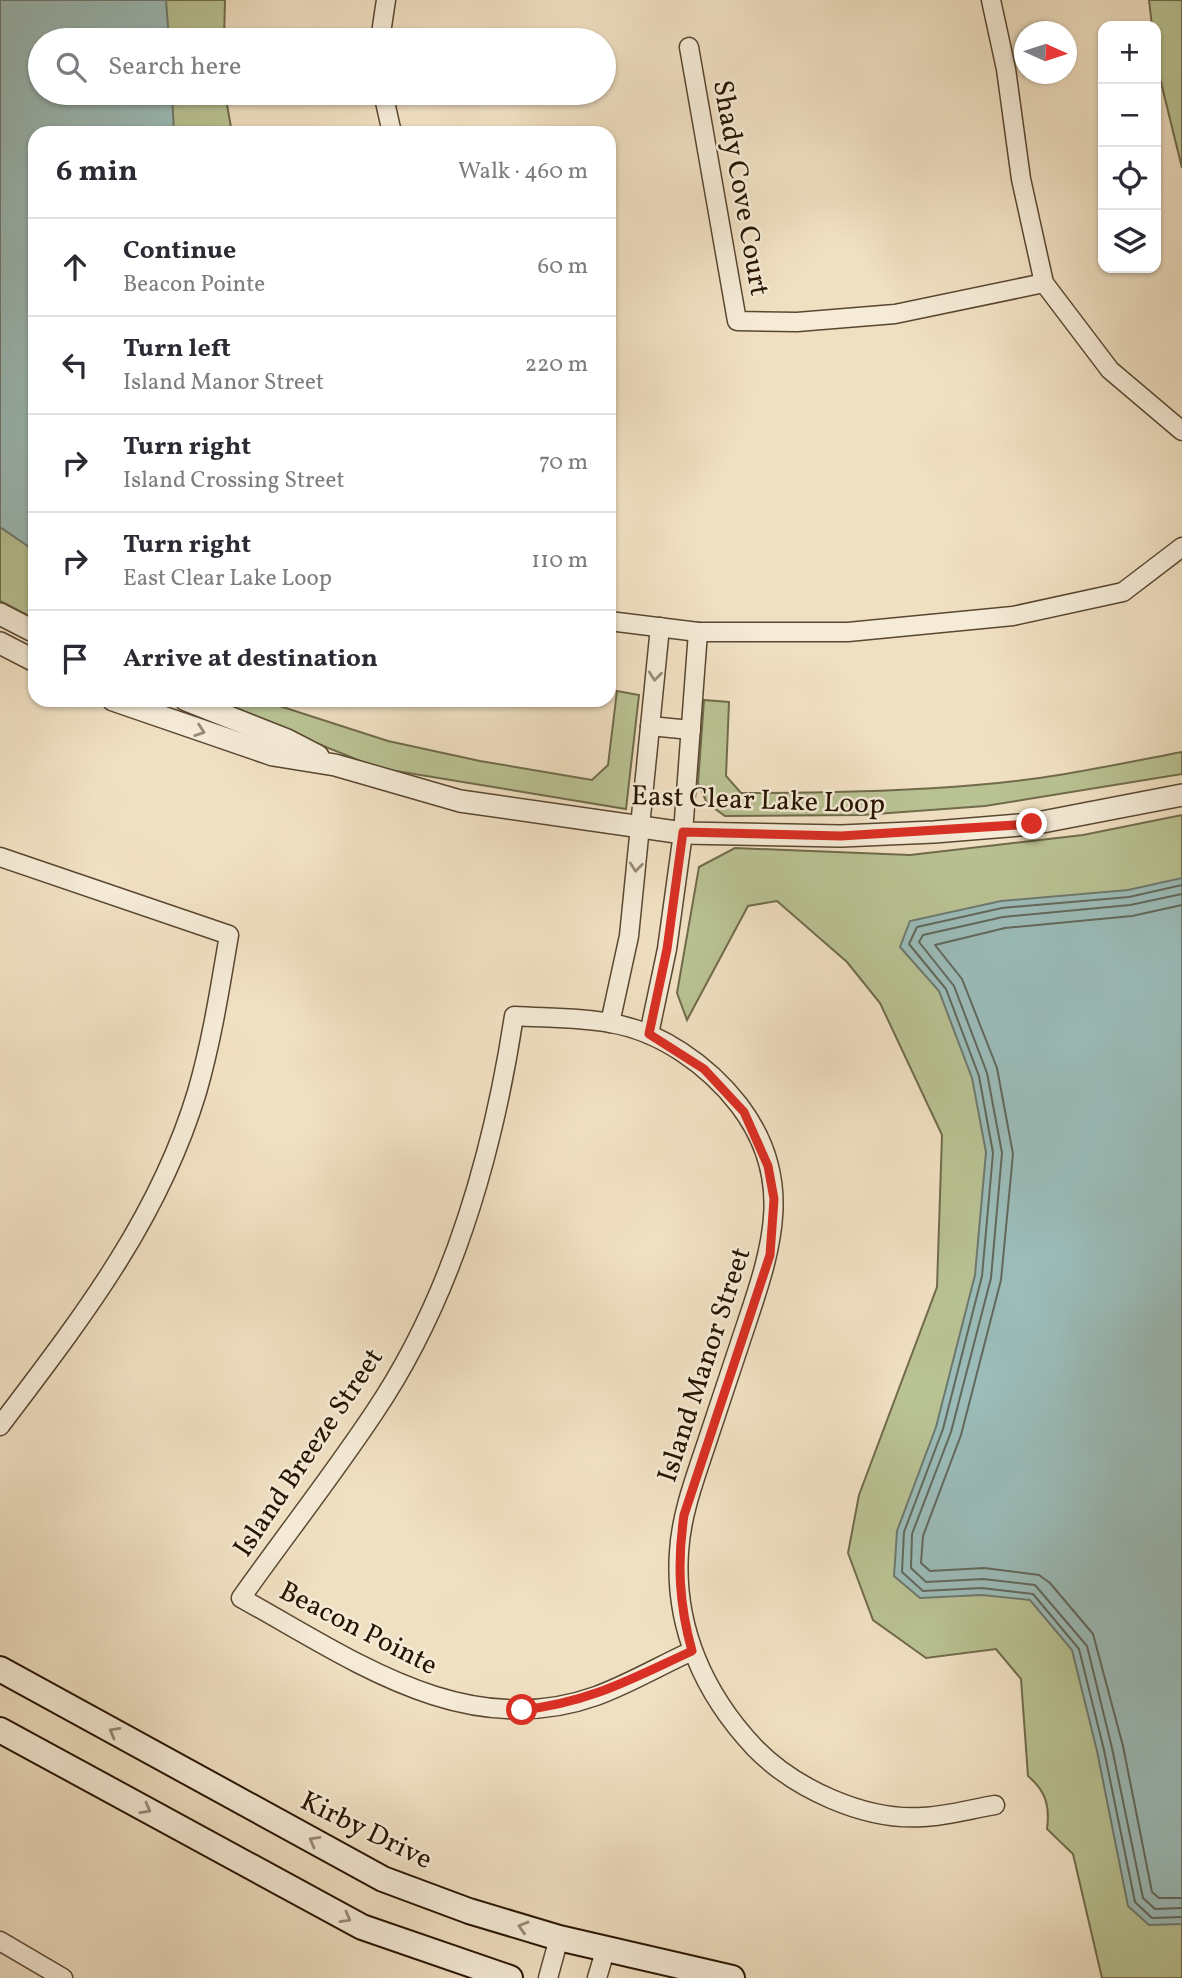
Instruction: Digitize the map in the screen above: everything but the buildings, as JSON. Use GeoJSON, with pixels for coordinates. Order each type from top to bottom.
{"type":"FeatureCollection","features":[{"type":"Feature","properties":{"kind":"main road","name":"Kirby Drive"},"geometry":{"type":"LineString","coordinates":[[0,1669],[383,1879],[470,1911],[559,1938],[605,1951],[732,1978]]}},
{"type":"Feature","properties":{"kind":"main road"},"geometry":{"type":"LineString","coordinates":[[0,1730],[362,1927],[510,1978]]}},
{"type":"Feature","properties":{"kind":"street"},"geometry":{"type":"LineString","coordinates":[[382,28],[386,0]]}},
{"type":"Feature","properties":{"kind":"street"},"geometry":{"type":"LineString","coordinates":[[991,0],[1006,69],[1021,179],[1044,283],[1060,300],[1110,370],[1182,431]]}},
{"type":"Feature","properties":{"kind":"street","name":"Shady Cove Court"},"geometry":{"type":"LineString","coordinates":[[689,47],[737,321],[797,322],[895,314],[1044,283]]}},
{"type":"Feature","properties":{"kind":"street"},"geometry":{"type":"LineString","coordinates":[[386,105],[390,126]]}},
{"type":"Feature","properties":{"kind":"street"},"geometry":{"type":"LineString","coordinates":[[616,622],[698,632],[848,632],[1013,616],[1123,592],[1182,547]]}},
{"type":"Feature","properties":{"kind":"street"},"geometry":{"type":"LineString","coordinates":[[0,614],[28,628]]}},
{"type":"Feature","properties":{"kind":"street"},"geometry":{"type":"LineString","coordinates":[[610,1023],[629,936],[660,627]]}},
{"type":"Feature","properties":{"kind":"street"},"geometry":{"type":"LineString","coordinates":[[649,1034],[667,949],[683,832],[698,632]]}},
{"type":"Feature","properties":{"kind":"street"},"geometry":{"type":"LineString","coordinates":[[0,643],[28,658]]}},
{"type":"Feature","properties":{"kind":"street","name":"East Clear Lake Loop"},"geometry":{"type":"LineString","coordinates":[[133,707],[273,755],[335,765],[460,801],[683,832],[841,836],[934,832],[1032,824],[1182,795]]}},
{"type":"Feature","properties":{"kind":"street","name":"East Clear Lake Loop"},"geometry":{"type":"LineString","coordinates":[[204,707],[287,740],[335,765]]}},
{"type":"Feature","properties":{"kind":"street"},"geometry":{"type":"LineString","coordinates":[[650,726],[691,730]]}},
{"type":"Feature","properties":{"kind":"street"},"geometry":{"type":"LineString","coordinates":[[0,857],[229,935],[210,1046],[172,1161],[129,1247],[94,1302],[0,1426]]}},
{"type":"Feature","properties":{"kind":"street","name":"Island Manor Street"},"geometry":{"type":"LineString","coordinates":[[514,1016],[610,1023],[649,1034],[704,1069],[744,1112],[768,1166],[774,1199],[770,1255],[684,1515],[679,1552],[679,1585],[692,1651],[713,1695],[734,1725],[758,1751],[787,1774],[816,1791],[850,1805],[886,1814],[922,1817],[995,1805]]}},
{"type":"Feature","properties":{"kind":"street","name":"Island Breeze Street"},"geometry":{"type":"LineString","coordinates":[[241,1598],[376,1412],[418,1334],[465,1223],[489,1145],[514,1016]]}},
{"type":"Feature","properties":{"kind":"street","name":"Beacon Pointe"},"geometry":{"type":"LineString","coordinates":[[241,1598],[398,1684],[449,1702],[485,1709],[522,1710],[561,1705],[596,1696],[692,1651]]}},
{"type":"Feature","properties":{"kind":"street"},"geometry":{"type":"LineString","coordinates":[[548,1978],[559,1938]]}},
{"type":"Feature","properties":{"kind":"street"},"geometry":{"type":"LineString","coordinates":[[0,1941],[63,1978]]}},
{"type":"Feature","properties":{"kind":"street"},"geometry":{"type":"LineString","coordinates":[[597,1978],[605,1951]]}},
{"type":"Feature","properties":{"kind":"green space"},"geometry":{"type":"Polygon","coordinates":[[[0,0],[225,0],[224,28],[28,28],[28,105],[227,105],[231,126],[28,126],[28,615],[0,601],[0,0]]]}},
{"type":"Feature","properties":{"kind":"green space"},"geometry":{"type":"Polygon","coordinates":[[[1149,0],[1182,0],[1182,168],[1161,82],[1161,21],[1151,21],[1149,0]]]}},
{"type":"Feature","properties":{"kind":"green space"},"geometry":{"type":"Polygon","coordinates":[[[617,691],[639,695],[626,809],[378,768],[227,707],[283,707],[388,741],[480,761],[592,780],[608,765],[617,691]]]}},
{"type":"Feature","properties":{"kind":"green space"},"geometry":{"type":"Polygon","coordinates":[[[704,700],[729,702],[726,776],[741,793],[888,791],[1002,783],[1079,772],[1182,752],[1182,774],[985,806],[862,815],[725,816],[707,803],[698,783],[704,700]]]}},
{"type":"Feature","properties":{"kind":"green space"},"geometry":{"type":"Polygon","coordinates":[[[1182,815],[1182,1978],[1102,1978],[1073,1854],[1047,1829],[1048,1813],[1043,1793],[1028,1776],[1021,1679],[996,1649],[926,1658],[873,1620],[848,1553],[859,1495],[937,1287],[942,1135],[880,1003],[847,962],[777,901],[748,906],[687,1020],[677,993],[699,867],[735,848],[910,855],[1083,835],[1182,815]]]}},
{"type":"Feature","properties":{"kind":"water"},"geometry":{"type":"Polygon","coordinates":[[[0,0],[166,0],[168,28],[28,28],[28,105],[173,105],[174,126],[28,126],[28,546],[0,527],[0,0]]]}},
{"type":"Feature","properties":{"kind":"water"},"geometry":{"type":"Polygon","coordinates":[[[1182,878],[1182,1924],[1149,1925],[1128,1906],[1097,1751],[1072,1650],[1030,1600],[982,1595],[920,1598],[894,1576],[897,1531],[936,1427],[975,1275],[986,1152],[972,1078],[939,991],[900,947],[910,921],[1001,901],[1128,890],[1182,878]]]}},
{"type":"Feature","properties":{"kind":"route"},"geometry":{"type":"LineString","coordinates":[[522,1710],[561,1705],[596,1696],[692,1651],[683,1619],[679,1585],[679,1552],[684,1515],[770,1255],[774,1199],[768,1166],[758,1137],[727,1090],[704,1069],[649,1034],[667,949],[683,832],[841,836],[1032,824]]}}]}
